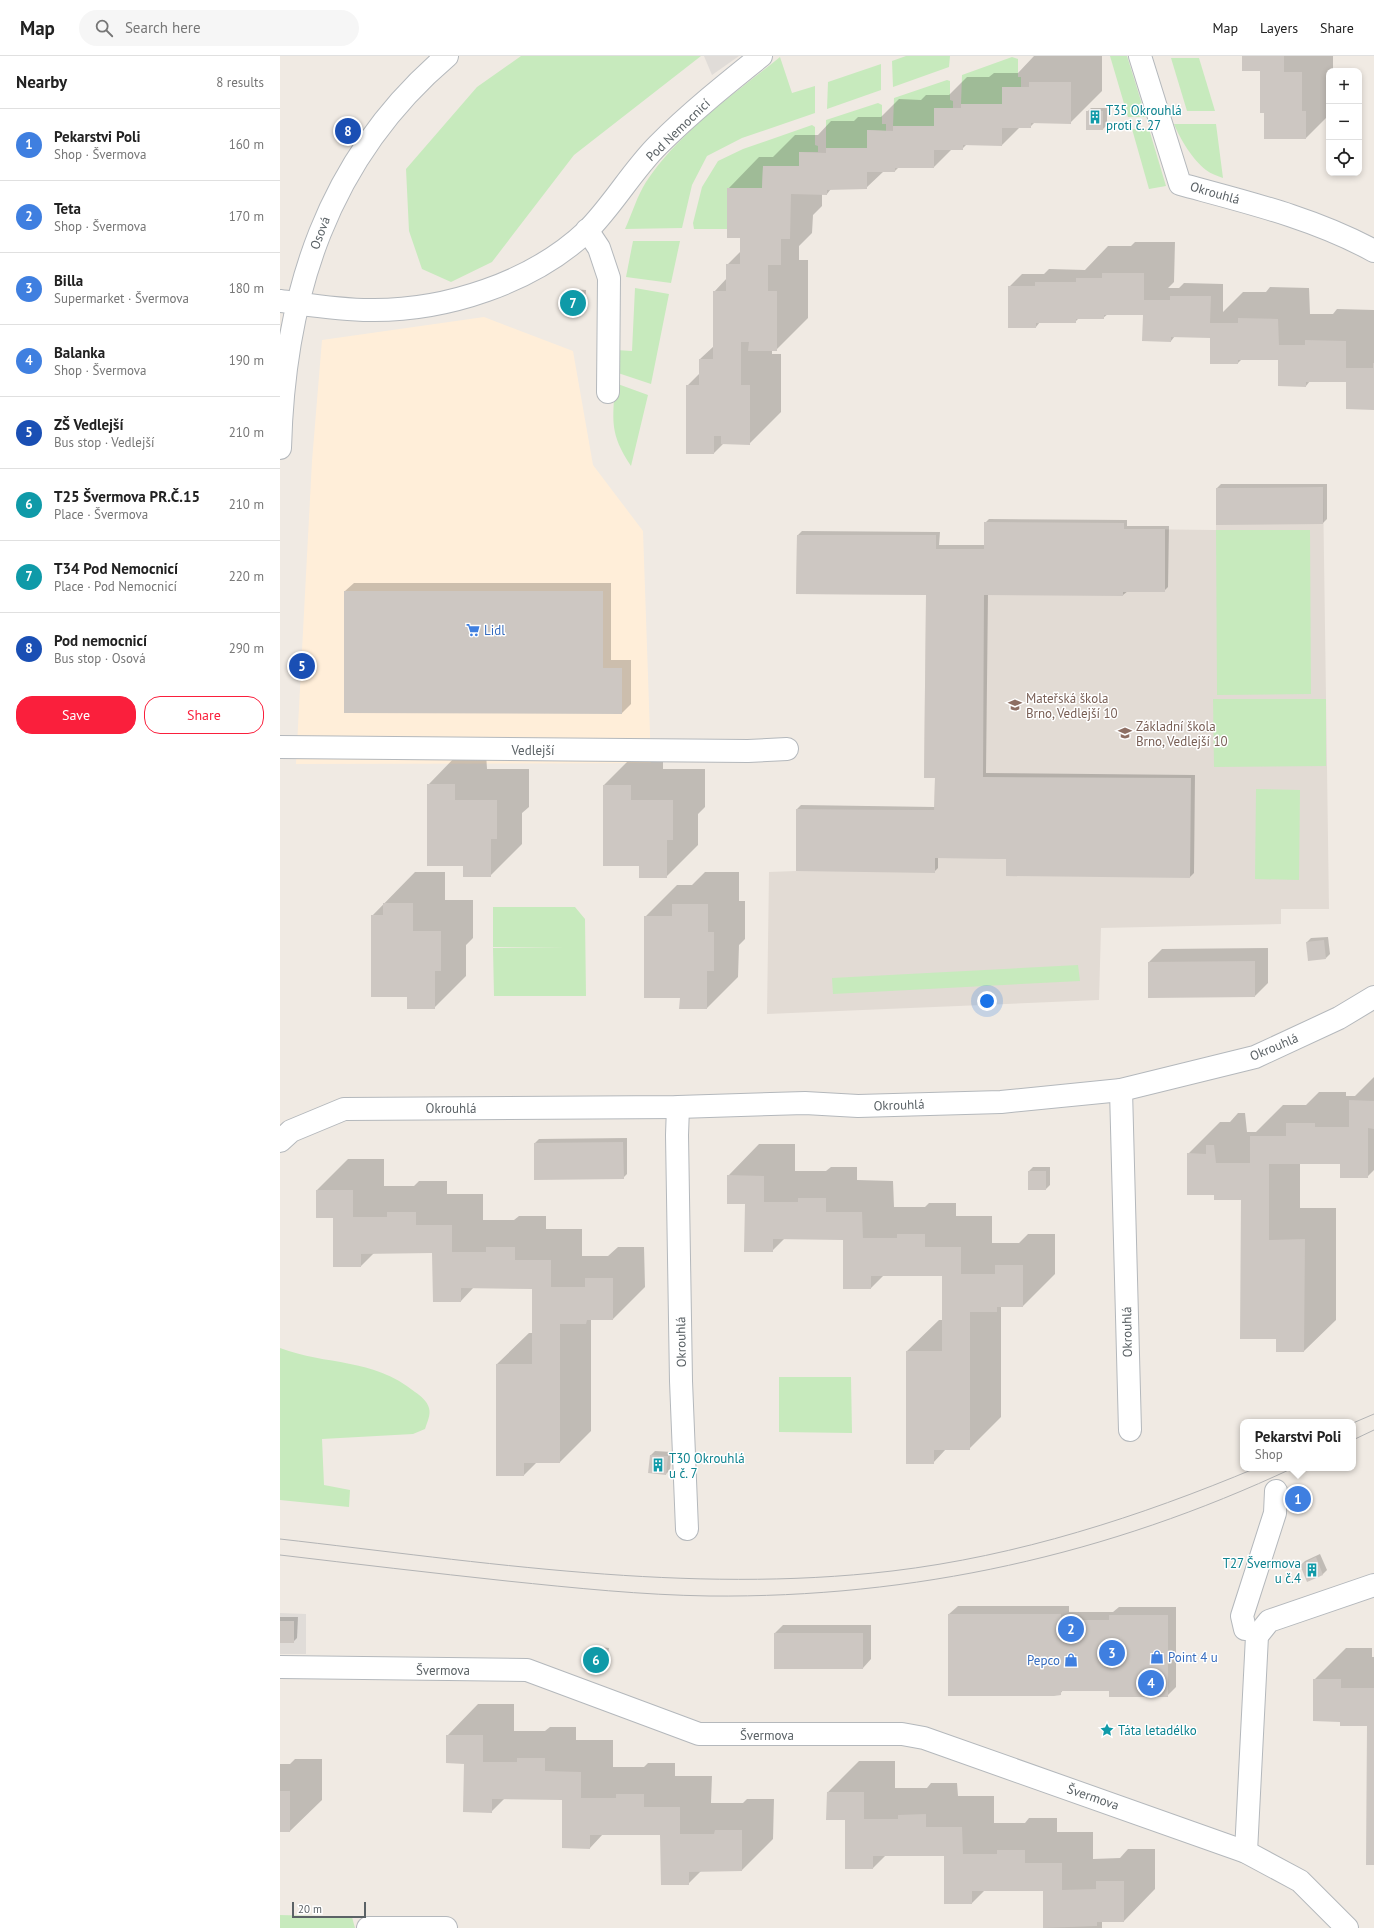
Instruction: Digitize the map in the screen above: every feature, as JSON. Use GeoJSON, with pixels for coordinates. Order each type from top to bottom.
{"type":"FeatureCollection","features":[{"type":"Feature","properties":{"kind":"street","name":"Osová"},"geometry":{"type":"LineString","coordinates":[[280,448],[283,379],[292,324],[288,303],[330,207],[346,176],[370,138],[400,101],[446,56]]}},
{"type":"Feature","properties":{"kind":"street","name":"Pod Nemocnicí"},"geometry":{"type":"LineString","coordinates":[[288,303],[371,310],[409,308],[447,302],[481,292],[524,273],[558,254],[587,230],[657,145],[734,77],[761,56]]}},
{"type":"Feature","properties":{"kind":"street","name":"Okrouhlá"},"geometry":{"type":"LineString","coordinates":[[1140,56],[1180,184],[1275,210],[1356,241],[1374,251]]}},
{"type":"Feature","properties":{"kind":"street"},"geometry":{"type":"LineString","coordinates":[[587,230],[599,248],[609,278],[608,392]]}},
{"type":"Feature","properties":{"kind":"street","name":"Vedlejší"},"geometry":{"type":"LineString","coordinates":[[280,747],[741,751],[787,749]]}},
{"type":"Feature","properties":{"kind":"street","name":"Okrouhlá"},"geometry":{"type":"LineString","coordinates":[[280,1141],[291,1131],[344,1109],[678,1107],[805,1103],[858,1106],[1001,1102],[1121,1090],[1255,1057],[1339,1018],[1360,1007],[1374,997]]}},
{"type":"Feature","properties":{"kind":"street","name":"Okrouhlá"},"geometry":{"type":"LineString","coordinates":[[1121,1090],[1130,1430]]}},
{"type":"Feature","properties":{"kind":"street","name":"Okrouhlá"},"geometry":{"type":"LineString","coordinates":[[678,1107],[677,1135],[682,1381],[687,1529]]}},
{"type":"Feature","properties":{"kind":"street"},"geometry":{"type":"LineString","coordinates":[[1245,1629],[1242,1616],[1276,1513],[1276,1491]]}},
{"type":"Feature","properties":{"kind":"street"},"geometry":{"type":"LineString","coordinates":[[1246,1852],[1257,1636],[1269,1621],[1374,1585]]}},
{"type":"Feature","properties":{"kind":"street","name":"Švermova"},"geometry":{"type":"LineString","coordinates":[[280,1667],[527,1670],[699,1734],[902,1734],[924,1738],[1246,1852],[1300,1882],[1347,1928]]}},
{"type":"Feature","properties":{"kind":"street"},"geometry":{"type":"LineString","coordinates":[[368,1928],[446,1928]]}},
{"type":"Feature","properties":{"kind":"shaded area"},"geometry":{"type":"Polygon","coordinates":[[[704,56],[739,56],[712,75],[704,56]]]}},
{"type":"Feature","properties":{"kind":"shaded area"},"geometry":{"type":"Polygon","coordinates":[[[484,317],[573,351],[593,465],[643,531],[651,763],[296,764],[312,461],[322,340],[484,317]]]}},
{"type":"Feature","properties":{"kind":"shaded area","name":"Základní škola Brno, Vedlejší 10"},"geometry":{"type":"Polygon","coordinates":[[[1323,487],[1329,909],[1281,909],[1281,924],[1101,928],[1099,1000],[767,1014],[769,872],[796,871],[796,809],[934,810],[935,778],[924,778],[926,595],[796,594],[797,535],[936,535],[936,549],[984,549],[1124,529],[1216,530],[1216,488],[1323,487]]]}},
{"type":"Feature","properties":{"kind":"shaded area"},"geometry":{"type":"Polygon","coordinates":[[[280,1613],[306,1614],[306,1654],[280,1654],[280,1613]]]}},
{"type":"Feature","properties":{"kind":"green space"},"geometry":{"type":"Polygon","coordinates":[[[521,56],[701,56],[574,155],[492,262],[451,282],[422,269],[409,231],[406,169],[477,87],[521,56]]]}},
{"type":"Feature","properties":{"kind":"green space"},"geometry":{"type":"Polygon","coordinates":[[[906,56],[950,56],[949,67],[893,87],[892,61],[906,56]]]}},
{"type":"Feature","properties":{"kind":"green space"},"geometry":{"type":"Polygon","coordinates":[[[1110,56],[1127,56],[1146,117],[1128,117],[1110,56]]]}},
{"type":"Feature","properties":{"kind":"green space"},"geometry":{"type":"Polygon","coordinates":[[[780,57],[792,93],[815,86],[815,113],[742,138],[707,156],[692,185],[682,228],[625,229],[637,199],[646,182],[675,146],[708,115],[780,57]]]}},
{"type":"Feature","properties":{"kind":"green space"},"geometry":{"type":"Polygon","coordinates":[[[1012,57],[1018,59],[1018,77],[1021,77],[1021,87],[1002,87],[1002,104],[961,104],[962,75],[1012,57]]]}},
{"type":"Feature","properties":{"kind":"green space"},"geometry":{"type":"Polygon","coordinates":[[[1171,58],[1199,58],[1215,111],[1187,111],[1171,58]]]}},
{"type":"Feature","properties":{"kind":"green space"},"geometry":{"type":"Polygon","coordinates":[[[881,64],[881,90],[827,109],[828,82],[881,64]]]}},
{"type":"Feature","properties":{"kind":"green space"},"geometry":{"type":"Polygon","coordinates":[[[947,80],[950,81],[950,100],[953,101],[953,108],[934,126],[893,126],[894,98],[947,80]]]}},
{"type":"Feature","properties":{"kind":"green space"},"geometry":{"type":"Polygon","coordinates":[[[878,103],[882,105],[882,124],[886,124],[886,131],[867,130],[867,148],[826,148],[826,120],[878,103]]]}},
{"type":"Feature","properties":{"kind":"green space"},"geometry":{"type":"Polygon","coordinates":[[[1174,124],[1216,124],[1223,178],[1214,175],[1196,161],[1183,143],[1174,124]]]}},
{"type":"Feature","properties":{"kind":"green space"},"geometry":{"type":"Polygon","coordinates":[[[812,125],[815,127],[815,145],[818,146],[818,152],[799,152],[799,166],[763,166],[762,188],[727,188],[727,229],[694,229],[693,223],[702,187],[718,161],[743,149],[812,125]]]}},
{"type":"Feature","properties":{"kind":"green space"},"geometry":{"type":"Polygon","coordinates":[[[1132,129],[1149,129],[1166,186],[1149,189],[1132,129]]]}},
{"type":"Feature","properties":{"kind":"green space"},"geometry":{"type":"Polygon","coordinates":[[[633,241],[680,241],[671,283],[626,277],[633,241]]]}},
{"type":"Feature","properties":{"kind":"green space"},"geometry":{"type":"Polygon","coordinates":[[[635,288],[669,294],[651,384],[615,372],[616,350],[632,351],[635,288]]]}},
{"type":"Feature","properties":{"kind":"green space"},"geometry":{"type":"Polygon","coordinates":[[[615,383],[648,395],[631,466],[619,444],[614,426],[613,417],[615,383]]]}},
{"type":"Feature","properties":{"kind":"green space"},"geometry":{"type":"Polygon","coordinates":[[[1216,530],[1310,530],[1311,694],[1217,695],[1216,530]]]}},
{"type":"Feature","properties":{"kind":"green space"},"geometry":{"type":"Polygon","coordinates":[[[1213,699],[1326,699],[1326,766],[1214,767],[1213,699]]]}},
{"type":"Feature","properties":{"kind":"green space"},"geometry":{"type":"Polygon","coordinates":[[[1256,789],[1300,790],[1299,880],[1255,879],[1256,789]]]}},
{"type":"Feature","properties":{"kind":"green space"},"geometry":{"type":"Polygon","coordinates":[[[493,907],[575,907],[585,919],[586,996],[494,996],[493,948],[565,948],[493,947],[493,907]]]}},
{"type":"Feature","properties":{"kind":"green space"},"geometry":{"type":"Polygon","coordinates":[[[1078,965],[1080,981],[833,994],[832,978],[1078,965]]]}},
{"type":"Feature","properties":{"kind":"green space"},"geometry":{"type":"Polygon","coordinates":[[[280,1348],[315,1358],[366,1367],[382,1373],[399,1381],[424,1399],[428,1405],[430,1413],[425,1429],[413,1434],[322,1439],[324,1485],[350,1490],[349,1507],[280,1500],[280,1348]]]}},
{"type":"Feature","properties":{"kind":"green space"},"geometry":{"type":"Polygon","coordinates":[[[779,1377],[851,1377],[852,1433],[779,1432],[779,1377]]]}},
{"type":"Feature","properties":{"kind":"green space"},"geometry":{"type":"Polygon","coordinates":[[[280,1915],[352,1917],[355,1928],[280,1928],[280,1915]]]}},
{"type":"Feature","properties":{"kind":"building"},"geometry":{"type":"Polygon","coordinates":[[[1242,56],[1284,56],[1284,72],[1302,72],[1302,111],[1306,111],[1306,139],[1264,139],[1264,113],[1260,113],[1260,71],[1242,71],[1242,56]]]}},
{"type":"Feature","properties":{"kind":"building"},"geometry":{"type":"Polygon","coordinates":[[[1029,82],[1071,82],[1071,124],[1031,123],[1031,128],[1002,128],[1002,146],[963,145],[963,150],[934,150],[934,168],[895,168],[895,172],[867,172],[867,189],[827,190],[827,195],[791,194],[790,239],[781,239],[781,265],[768,265],[768,291],[777,291],[777,351],[748,351],[749,342],[741,342],[741,385],[750,385],[750,445],[721,444],[721,436],[714,436],[714,454],[686,454],[686,385],[699,385],[699,359],[713,359],[713,291],[726,291],[726,264],[740,264],[740,238],[727,238],[727,188],[762,188],[763,166],[799,166],[799,152],[826,153],[826,148],[867,148],[867,130],[893,131],[893,126],[934,126],[934,108],[961,108],[961,104],[1002,104],[1002,87],[1029,87],[1029,82]]]}},
{"type":"Feature","properties":{"kind":"building","name":"T35 Okrouhlá proti č. 27"},"geometry":{"type":"Polygon","coordinates":[[[1086,111],[1103,111],[1103,130],[1086,130],[1086,111]]]}},
{"type":"Feature","properties":{"kind":"building"},"geometry":{"type":"Polygon","coordinates":[[[1102,273],[1144,273],[1144,300],[1170,300],[1170,296],[1211,296],[1210,323],[1238,323],[1238,318],[1278,319],[1279,345],[1305,345],[1305,340],[1346,341],[1346,368],[1373,368],[1374,363],[1374,410],[1346,409],[1346,382],[1306,382],[1306,387],[1278,386],[1278,360],[1238,360],[1238,364],[1210,364],[1210,338],[1171,337],[1171,342],[1142,341],[1143,315],[1104,315],[1104,319],[1076,319],[1076,323],[1036,323],[1036,328],[1008,328],[1008,286],[1035,286],[1035,282],[1076,282],[1076,278],[1102,278],[1102,273]]]}},
{"type":"Feature","properties":{"kind":"building"},"geometry":{"type":"Polygon","coordinates":[[[565,293],[583,293],[582,312],[564,312],[565,293]]]}},
{"type":"Feature","properties":{"kind":"building"},"geometry":{"type":"Polygon","coordinates":[[[1323,487],[1323,524],[1216,525],[1216,488],[1323,487]]]}},
{"type":"Feature","properties":{"kind":"building"},"geometry":{"type":"Polygon","coordinates":[[[984,522],[1124,523],[1124,529],[1165,529],[1165,592],[1123,592],[1123,596],[984,595],[983,777],[1191,778],[1190,878],[1006,876],[1006,859],[935,858],[935,873],[796,871],[796,809],[934,810],[935,778],[924,778],[926,595],[796,594],[797,535],[936,535],[936,549],[984,549],[984,522]]]}},
{"type":"Feature","properties":{"kind":"building","name":"Lidl"},"geometry":{"type":"Polygon","coordinates":[[[344,591],[603,591],[603,668],[622,668],[622,714],[344,713],[344,591]]]}},
{"type":"Feature","properties":{"kind":"building"},"geometry":{"type":"Polygon","coordinates":[[[427,784],[455,784],[455,800],[497,800],[497,839],[491,839],[491,877],[463,877],[463,866],[427,866],[427,784]]]}},
{"type":"Feature","properties":{"kind":"building"},"geometry":{"type":"Polygon","coordinates":[[[603,785],[631,785],[631,800],[673,800],[673,840],[667,840],[667,878],[639,878],[639,866],[603,866],[603,785]]]}},
{"type":"Feature","properties":{"kind":"building"},"geometry":{"type":"Polygon","coordinates":[[[383,903],[413,903],[413,931],[441,931],[441,971],[435,971],[435,1009],[407,1009],[407,997],[371,997],[371,915],[383,915],[383,903]]]}},
{"type":"Feature","properties":{"kind":"building"},"geometry":{"type":"Polygon","coordinates":[[[672,904],[708,904],[708,932],[714,932],[714,971],[707,971],[707,1009],[679,1009],[680,998],[644,998],[644,916],[672,916],[672,904]]]}},
{"type":"Feature","properties":{"kind":"building"},"geometry":{"type":"Polygon","coordinates":[[[1324,940],[1326,959],[1308,961],[1306,942],[1324,940]]]}},
{"type":"Feature","properties":{"kind":"building"},"geometry":{"type":"Polygon","coordinates":[[[1255,961],[1255,997],[1148,998],[1148,962],[1255,961]]]}},
{"type":"Feature","properties":{"kind":"building"},"geometry":{"type":"Polygon","coordinates":[[[1349,1100],[1374,1101],[1374,1129],[1368,1128],[1368,1178],[1340,1178],[1340,1164],[1269,1164],[1269,1240],[1305,1239],[1304,1352],[1276,1352],[1276,1339],[1240,1339],[1241,1200],[1214,1200],[1214,1195],[1187,1195],[1187,1153],[1206,1154],[1206,1145],[1214,1145],[1216,1163],[1250,1163],[1250,1136],[1286,1136],[1286,1123],[1315,1123],[1315,1127],[1349,1127],[1349,1100]]]}},
{"type":"Feature","properties":{"kind":"building"},"geometry":{"type":"Polygon","coordinates":[[[623,1142],[624,1179],[534,1180],[534,1143],[623,1142]]]}},
{"type":"Feature","properties":{"kind":"building"},"geometry":{"type":"Polygon","coordinates":[[[1028,1171],[1046,1171],[1046,1190],[1028,1190],[1028,1171]]]}},
{"type":"Feature","properties":{"kind":"building"},"geometry":{"type":"Polygon","coordinates":[[[727,1175],[764,1176],[764,1202],[798,1202],[798,1198],[826,1198],[826,1212],[862,1212],[863,1238],[897,1238],[897,1234],[925,1234],[925,1247],[961,1247],[961,1274],[995,1274],[995,1265],[1023,1265],[1023,1307],[997,1307],[997,1312],[970,1312],[970,1450],[934,1450],[934,1464],[906,1464],[906,1351],[942,1351],[942,1276],[871,1276],[871,1289],[843,1289],[843,1240],[773,1239],[773,1252],[744,1252],[745,1204],[727,1204],[727,1175]]]}},
{"type":"Feature","properties":{"kind":"building"},"geometry":{"type":"Polygon","coordinates":[[[316,1190],[353,1190],[353,1217],[387,1217],[387,1212],[416,1212],[416,1225],[452,1225],[452,1252],[486,1252],[486,1247],[515,1247],[515,1260],[551,1260],[551,1287],[585,1287],[585,1278],[613,1278],[613,1320],[587,1320],[586,1324],[560,1324],[560,1463],[524,1463],[524,1476],[496,1476],[496,1364],[532,1364],[532,1289],[461,1288],[461,1302],[433,1302],[432,1253],[361,1254],[361,1267],[333,1267],[333,1218],[316,1218],[316,1190]]]}},
{"type":"Feature","properties":{"kind":"building","name":"T30 Okrouhlá u č. 7"},"geometry":{"type":"Polygon","coordinates":[[[650,1455],[668,1456],[666,1475],[648,1473],[650,1455]]]}},
{"type":"Feature","properties":{"kind":"building"},"geometry":{"type":"Polygon","coordinates":[[[1302,1491],[1305,1498],[1292,1504],[1289,1498],[1302,1491]]]}},
{"type":"Feature","properties":{"kind":"building","name":"T27 Švermova u č.4"},"geometry":{"type":"Polygon","coordinates":[[[1316,1557],[1323,1575],[1307,1582],[1300,1565],[1316,1557]]]}},
{"type":"Feature","properties":{"kind":"building"},"geometry":{"type":"Polygon","coordinates":[[[948,1614],[1061,1614],[1061,1620],[1109,1620],[1109,1615],[1168,1615],[1168,1697],[1109,1697],[1109,1691],[1061,1691],[1061,1695],[1054,1696],[948,1696],[948,1614]]]}},
{"type":"Feature","properties":{"kind":"building"},"geometry":{"type":"Polygon","coordinates":[[[280,1621],[294,1621],[294,1643],[280,1643],[280,1621]]]}},
{"type":"Feature","properties":{"kind":"building"},"geometry":{"type":"Polygon","coordinates":[[[774,1633],[863,1633],[863,1669],[774,1669],[774,1633]]]}},
{"type":"Feature","properties":{"kind":"building"},"geometry":{"type":"Polygon","coordinates":[[[588,1650],[605,1652],[604,1671],[586,1669],[588,1650]]]}},
{"type":"Feature","properties":{"kind":"building"},"geometry":{"type":"Polygon","coordinates":[[[1313,1679],[1341,1679],[1341,1688],[1374,1688],[1374,1865],[1366,1865],[1367,1726],[1340,1726],[1340,1722],[1313,1721],[1313,1679]]]}},
{"type":"Feature","properties":{"kind":"building"},"geometry":{"type":"Polygon","coordinates":[[[446,1735],[483,1735],[483,1762],[517,1762],[517,1758],[545,1758],[545,1771],[581,1772],[581,1798],[616,1798],[616,1794],[644,1794],[644,1807],[680,1807],[680,1834],[714,1834],[715,1830],[742,1830],[742,1871],[689,1872],[689,1885],[661,1885],[660,1835],[590,1835],[590,1849],[562,1848],[562,1800],[492,1799],[492,1813],[463,1812],[464,1764],[446,1763],[446,1735]]]}},
{"type":"Feature","properties":{"kind":"building"},"geometry":{"type":"Polygon","coordinates":[[[280,1791],[290,1791],[290,1832],[280,1832],[280,1791]]]}},
{"type":"Feature","properties":{"kind":"building"},"geometry":{"type":"Polygon","coordinates":[[[827,1792],[864,1792],[864,1819],[898,1819],[898,1815],[926,1814],[926,1827],[962,1827],[963,1854],[997,1854],[997,1850],[1025,1850],[1025,1863],[1062,1863],[1062,1890],[1096,1889],[1096,1881],[1124,1881],[1124,1922],[1097,1922],[1097,1926],[1043,1928],[1043,1891],[972,1891],[972,1904],[944,1904],[944,1856],[873,1856],[873,1869],[845,1869],[845,1820],[826,1820],[827,1792]]]}},
{"type":"Feature","properties":{"kind":"tram line"},"geometry":{"type":"LineString","coordinates":[[1356,1422],[1374,1414]]}},
{"type":"Feature","properties":{"kind":"tram line"},"geometry":{"type":"LineString","coordinates":[[1356,1439],[1374,1430]]}},
{"type":"Feature","properties":{"kind":"tram line"},"geometry":{"type":"LineString","coordinates":[[280,1539],[509,1566],[585,1573],[738,1579],[815,1577],[892,1571],[939,1564],[1032,1545],[1123,1518],[1167,1503],[1249,1471]]}},
{"type":"Feature","properties":{"kind":"tram line"},"geometry":{"type":"LineString","coordinates":[[280,1555],[422,1572],[634,1593],[709,1596],[785,1595],[861,1589],[935,1579],[1008,1565],[1081,1547],[1153,1525],[1223,1499],[1286,1471]]}},
{"type":"Feature","properties":{"kind":"place","name":"T35 Okrouhlá proti č. 27"},"geometry":{"type":"Point","coordinates":[1095,117]}},
{"type":"Feature","properties":{"kind":"place","name":"Pod nemocnicí"},"geometry":{"type":"Point","coordinates":[348,131]}},
{"type":"Feature","properties":{"kind":"place","name":"T34 Pod Nemocnicí"},"geometry":{"type":"Point","coordinates":[573,303]}},
{"type":"Feature","properties":{"kind":"place","name":"Lidl"},"geometry":{"type":"Point","coordinates":[473,630]}},
{"type":"Feature","properties":{"kind":"place","name":"ZŠ Vedlejší"},"geometry":{"type":"Point","coordinates":[302,666]}},
{"type":"Feature","properties":{"kind":"place","name":"Mateřská škola Brno, Vedlejší 10"},"geometry":{"type":"Point","coordinates":[1015,705]}},
{"type":"Feature","properties":{"kind":"place","name":"Základní škola Brno, Vedlejší 10"},"geometry":{"type":"Point","coordinates":[1125,733]}},
{"type":"Feature","properties":{"kind":"place","name":"T30 Okrouhlá u č. 7"},"geometry":{"type":"Point","coordinates":[658,1465]}},
{"type":"Feature","properties":{"kind":"place","name":"Pekarstvi Poli"},"geometry":{"type":"Point","coordinates":[1298,1499]}},
{"type":"Feature","properties":{"kind":"place","name":"T27 Švermova u č.4"},"geometry":{"type":"Point","coordinates":[1312,1570]}},
{"type":"Feature","properties":{"kind":"place","name":"Teta"},"geometry":{"type":"Point","coordinates":[1071,1629]}},
{"type":"Feature","properties":{"kind":"place","name":"Billa"},"geometry":{"type":"Point","coordinates":[1112,1653]}},
{"type":"Feature","properties":{"kind":"place","name":"Point 4 u"},"geometry":{"type":"Point","coordinates":[1157,1657]}},
{"type":"Feature","properties":{"kind":"place","name":"T25 Švermova PR.Č.15"},"geometry":{"type":"Point","coordinates":[596,1660]}},
{"type":"Feature","properties":{"kind":"place","name":"Pepco"},"geometry":{"type":"Point","coordinates":[1071,1660]}},
{"type":"Feature","properties":{"kind":"place","name":"Balanka"},"geometry":{"type":"Point","coordinates":[1151,1683]}},
{"type":"Feature","properties":{"kind":"place","name":"Táta letadélko"},"geometry":{"type":"Point","coordinates":[1107,1730]}}]}
